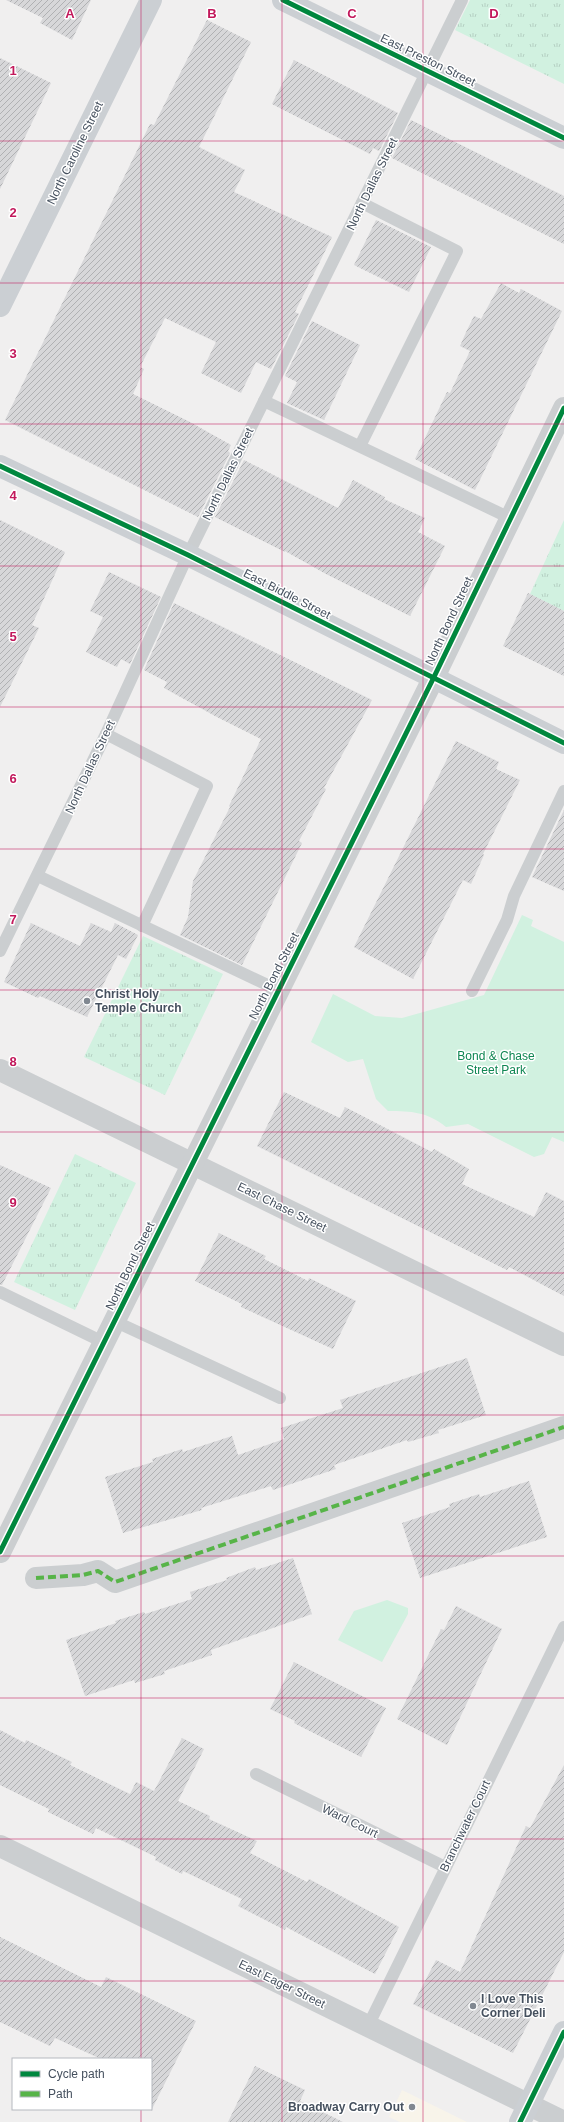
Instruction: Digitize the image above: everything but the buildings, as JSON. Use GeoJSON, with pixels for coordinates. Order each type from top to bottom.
{"type":"FeatureCollection","features":[{"type":"Feature","properties":{"kind":"main road","name":"North Caroline Street"},"geometry":{"type":"LineString","coordinates":[[0,306],[151,0]]}},
{"type":"Feature","properties":{"kind":"main road","name":"East Preston Street"},"geometry":{"type":"LineString","coordinates":[[283,0],[564,138]]}},
{"type":"Feature","properties":{"kind":"main road","name":"East Biddle Street"},"geometry":{"type":"LineString","coordinates":[[0,466],[188,555],[433,679],[564,743]]}},
{"type":"Feature","properties":{"kind":"main road"},"geometry":{"type":"LineString","coordinates":[[525,2113],[564,2032]]}},
{"type":"Feature","properties":{"kind":"street","name":"North Bond Street"},"geometry":{"type":"LineString","coordinates":[[0,1552],[433,679],[564,408]]}},
{"type":"Feature","properties":{"kind":"street","name":"East Chase Street"},"geometry":{"type":"LineString","coordinates":[[0,1070],[564,1345]]}},
{"type":"Feature","properties":{"kind":"street"},"geometry":{"type":"LineString","coordinates":[[36,1578],[83,1575],[98,1571],[115,1582],[564,1427]]}},
{"type":"Feature","properties":{"kind":"street","name":"East Eager Street"},"geometry":{"type":"LineString","coordinates":[[0,1846],[368,2026],[525,2113],[564,2122]]}},
{"type":"Feature","properties":{"kind":"lane","name":"North Dallas Street"},"geometry":{"type":"LineString","coordinates":[[0,951],[38,876],[106,734],[188,555],[462,0]]}},
{"type":"Feature","properties":{"kind":"lane"},"geometry":{"type":"LineString","coordinates":[[360,446],[457,251],[362,203]]}},
{"type":"Feature","properties":{"kind":"lane"},"geometry":{"type":"LineString","coordinates":[[264,401],[510,518]]}},
{"type":"Feature","properties":{"kind":"lane"},"geometry":{"type":"LineString","coordinates":[[106,734],[207,786],[142,926]]}},
{"type":"Feature","properties":{"kind":"lane"},"geometry":{"type":"LineString","coordinates":[[472,991],[507,920],[514,896],[564,791]]}},
{"type":"Feature","properties":{"kind":"lane"},"geometry":{"type":"LineString","coordinates":[[38,876],[278,990]]}},
{"type":"Feature","properties":{"kind":"lane"},"geometry":{"type":"LineString","coordinates":[[0,1292],[103,1342]]}},
{"type":"Feature","properties":{"kind":"lane"},"geometry":{"type":"LineString","coordinates":[[114,1321],[280,1398]]}},
{"type":"Feature","properties":{"kind":"lane","name":"Branchwater Court"},"geometry":{"type":"LineString","coordinates":[[368,2026],[564,1627]]}},
{"type":"Feature","properties":{"kind":"lane","name":"Ward Court"},"geometry":{"type":"LineString","coordinates":[[256,1774],[445,1867]]}},
{"type":"Feature","properties":{"kind":"shaded area","name":"Broadway Carry Out"},"geometry":{"type":"Polygon","coordinates":[[[402,2090],[467,2122],[400,2122],[389,2117],[402,2090]]]}},
{"type":"Feature","properties":{"kind":"green space"},"geometry":{"type":"Polygon","coordinates":[[[470,0],[564,0],[564,84],[455,30],[470,0]]]}},
{"type":"Feature","properties":{"kind":"green space"},"geometry":{"type":"Polygon","coordinates":[[[564,520],[564,611],[530,594],[564,520]]]}},
{"type":"Feature","properties":{"kind":"green space","name":"Bond & Chase Street Park"},"geometry":{"type":"Polygon","coordinates":[[[522,915],[533,920],[531,926],[564,942],[564,1142],[552,1137],[544,1154],[534,1157],[468,1124],[446,1127],[433,1118],[419,1113],[388,1111],[376,1099],[363,1059],[348,1062],[311,1042],[333,994],[375,1016],[402,1018],[484,995],[522,915]]]}},
{"type":"Feature","properties":{"kind":"green space"},"geometry":{"type":"Polygon","coordinates":[[[143,936],[223,974],[165,1095],[84,1057],[143,936]]]}},
{"type":"Feature","properties":{"kind":"green space"},"geometry":{"type":"Polygon","coordinates":[[[75,1154],[136,1183],[75,1310],[14,1282],[75,1154]]]}},
{"type":"Feature","properties":{"kind":"green space"},"geometry":{"type":"Polygon","coordinates":[[[387,1600],[408,1608],[408,1614],[382,1662],[338,1640],[354,1611],[387,1600]]]}},
{"type":"Feature","properties":{"kind":"marked path"},"geometry":{"type":"LineString","coordinates":[[36,1578],[83,1575],[98,1571],[115,1582],[564,1427]]}},
{"type":"Feature","properties":{"kind":"cycle path"},"geometry":{"type":"LineString","coordinates":[[283,0],[564,138]]}},
{"type":"Feature","properties":{"kind":"cycle path"},"geometry":{"type":"LineString","coordinates":[[0,1552],[433,679],[564,408]]}},
{"type":"Feature","properties":{"kind":"cycle path"},"geometry":{"type":"LineString","coordinates":[[0,466],[188,555],[564,743]]}},
{"type":"Feature","properties":{"kind":"cycle path"},"geometry":{"type":"LineString","coordinates":[[520,2122],[564,2032]]}},
{"type":"Feature","properties":{"kind":"place","name":"Christ Holy Temple Church"},"geometry":{"type":"Point","coordinates":[87,1001]}},
{"type":"Feature","properties":{"kind":"place","name":"I Love This Corner Deli"},"geometry":{"type":"Point","coordinates":[473,2006]}},
{"type":"Feature","properties":{"kind":"place","name":"Broadway Carry Out"},"geometry":{"type":"Point","coordinates":[412,2107]}}]}
